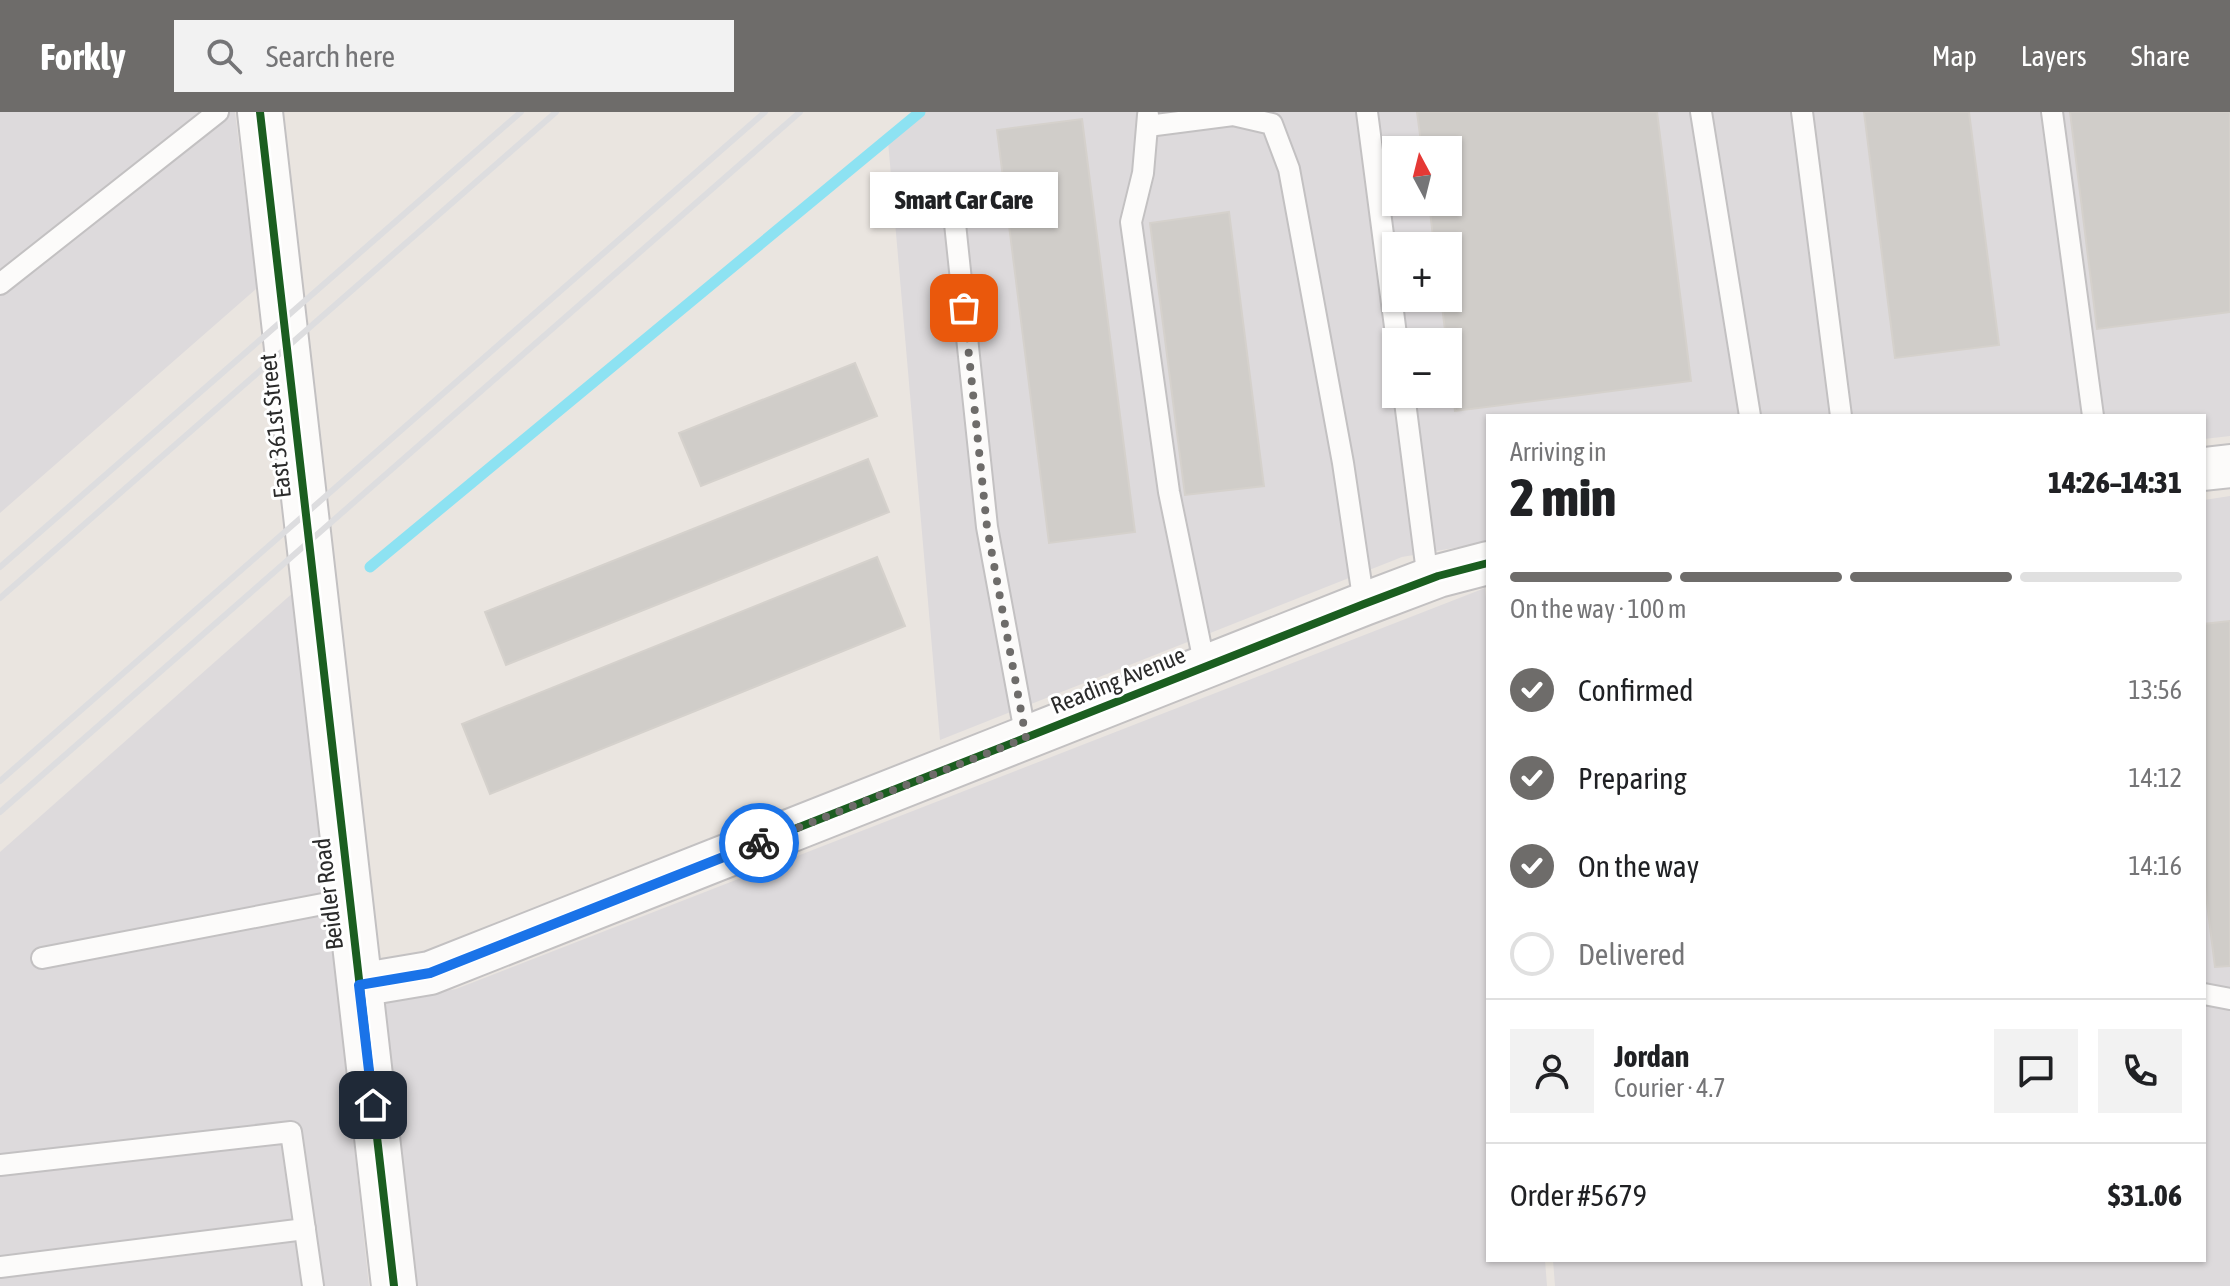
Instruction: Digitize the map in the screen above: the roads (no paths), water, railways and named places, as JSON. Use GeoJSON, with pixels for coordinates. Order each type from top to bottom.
{"type":"FeatureCollection","features":[{"type":"Feature","properties":{"kind":"street","name":"East 361st Street"},"geometry":{"type":"LineString","coordinates":[[260,112],[329,736]]}},
{"type":"Feature","properties":{"kind":"street"},"geometry":{"type":"LineString","coordinates":[[2206,469],[2230,466]]}},
{"type":"Feature","properties":{"kind":"street","name":"Reading Avenue"},"geometry":{"type":"LineString","coordinates":[[359,985],[430,973],[1364,604],[1428,580],[1486,564]]}},
{"type":"Feature","properties":{"kind":"street","name":"Beidler Road"},"geometry":{"type":"LineString","coordinates":[[329,736],[394,1286]]}},
{"type":"Feature","properties":{"kind":"lane"},"geometry":{"type":"LineString","coordinates":[[0,284],[218,112]]}},
{"type":"Feature","properties":{"kind":"lane"},"geometry":{"type":"LineString","coordinates":[[1367,112],[1395,328]]}},
{"type":"Feature","properties":{"kind":"lane"},"geometry":{"type":"LineString","coordinates":[[1701,112],[1750,414]]}},
{"type":"Feature","properties":{"kind":"lane"},"geometry":{"type":"LineString","coordinates":[[1802,112],[1841,414]]}},
{"type":"Feature","properties":{"kind":"lane"},"geometry":{"type":"LineString","coordinates":[[2052,112],[2093,414]]}},
{"type":"Feature","properties":{"kind":"lane"},"geometry":{"type":"LineString","coordinates":[[1205,667],[1169,492],[1131,222],[1143,173],[1148,119],[1233,115],[1272,124],[1289,169],[1343,463],[1364,604]]}},
{"type":"Feature","properties":{"kind":"lane"},"geometry":{"type":"LineString","coordinates":[[954,214],[987,527],[1026,738]]}},
{"type":"Feature","properties":{"kind":"lane"},"geometry":{"type":"LineString","coordinates":[[1406,408],[1428,580]]}},
{"type":"Feature","properties":{"kind":"lane"},"geometry":{"type":"LineString","coordinates":[[42,958],[349,899]]}},
{"type":"Feature","properties":{"kind":"lane"},"geometry":{"type":"LineString","coordinates":[[2206,994],[2230,999]]}},
{"type":"Feature","properties":{"kind":"lane"},"geometry":{"type":"LineString","coordinates":[[0,1165],[291,1132],[313,1286]]}},
{"type":"Feature","properties":{"kind":"lane"},"geometry":{"type":"LineString","coordinates":[[0,1267],[305,1229]]}},
{"type":"Feature","properties":{"kind":"waterway"},"geometry":{"type":"LineString","coordinates":[[370,567],[920,112]]}},
{"type":"Feature","properties":{"kind":"railway"},"geometry":{"type":"LineString","coordinates":[[0,567],[521,112]]}},
{"type":"Feature","properties":{"kind":"railway"},"geometry":{"type":"LineString","coordinates":[[0,598],[556,112]]}},
{"type":"Feature","properties":{"kind":"railway"},"geometry":{"type":"LineString","coordinates":[[0,781],[765,112]]}},
{"type":"Feature","properties":{"kind":"railway"},"geometry":{"type":"LineString","coordinates":[[0,812],[800,112]]}},
{"type":"Feature","properties":{"kind":"place","name":"Smart Car Care"},"geometry":{"type":"Point","coordinates":[964,308]}}]}
